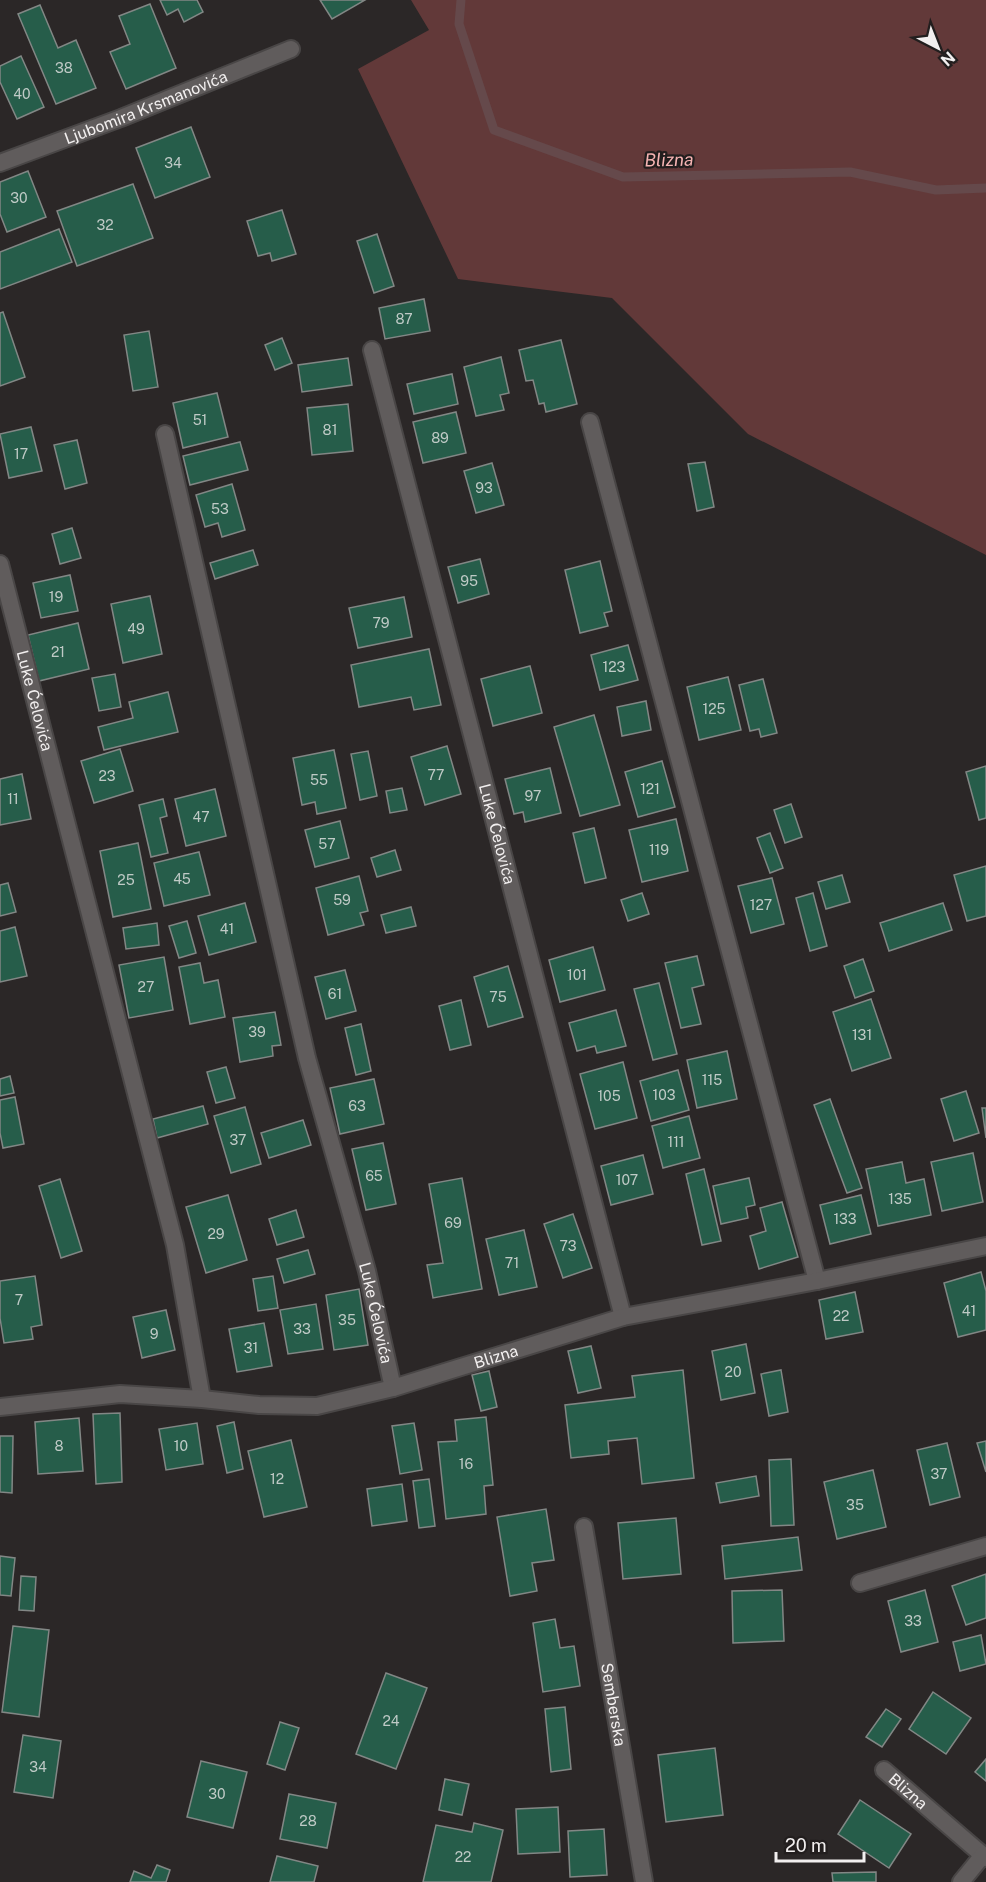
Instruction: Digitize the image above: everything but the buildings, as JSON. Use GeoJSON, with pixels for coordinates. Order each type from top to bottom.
{"type":"FeatureCollection","features":[{"type":"Feature","properties":{"kind":"street","name":"Ljubomira Krsmanovića"},"geometry":{"type":"LineString","coordinates":[[0,163],[121,118],[291,49]]}},
{"type":"Feature","properties":{"kind":"street","name":"Luke Ćelovića"},"geometry":{"type":"LineString","coordinates":[[372,350],[623,1317]]}},
{"type":"Feature","properties":{"kind":"street"},"geometry":{"type":"LineString","coordinates":[[590,422],[817,1281]]}},
{"type":"Feature","properties":{"kind":"street","name":"Luke Ćelovića"},"geometry":{"type":"LineString","coordinates":[[165,434],[306,1058],[367,1271],[393,1388]]}},
{"type":"Feature","properties":{"kind":"street","name":"Luke Ćelovića"},"geometry":{"type":"LineString","coordinates":[[0,564],[175,1245],[202,1399]]}},
{"type":"Feature","properties":{"kind":"street","name":"Blizna"},"geometry":{"type":"LineString","coordinates":[[0,1407],[120,1394],[202,1399],[259,1406],[317,1407],[393,1388],[623,1317],[817,1281],[986,1246]]}},
{"type":"Feature","properties":{"kind":"street","name":"Semberska"},"geometry":{"type":"LineString","coordinates":[[584,1527],[644,1882]]}},
{"type":"Feature","properties":{"kind":"street"},"geometry":{"type":"LineString","coordinates":[[860,1583],[986,1546]]}},
{"type":"Feature","properties":{"kind":"street","name":"Blizna"},"geometry":{"type":"LineString","coordinates":[[884,1770],[984,1857]]}},
{"type":"Feature","properties":{"kind":"street"},"geometry":{"type":"LineString","coordinates":[[961,1882],[984,1857]]}},
{"type":"Feature","properties":{"kind":"shaded area"},"geometry":{"type":"Polygon","coordinates":[[[411,0],[986,0],[986,555],[748,434],[612,298],[458,279],[358,69],[429,30],[411,0]]]}},
{"type":"Feature","properties":{"kind":"waterway","name":"Blizna"},"geometry":{"type":"LineString","coordinates":[[461,0],[459,24],[494,130],[623,177],[850,172],[936,190],[986,188]]}}]}
